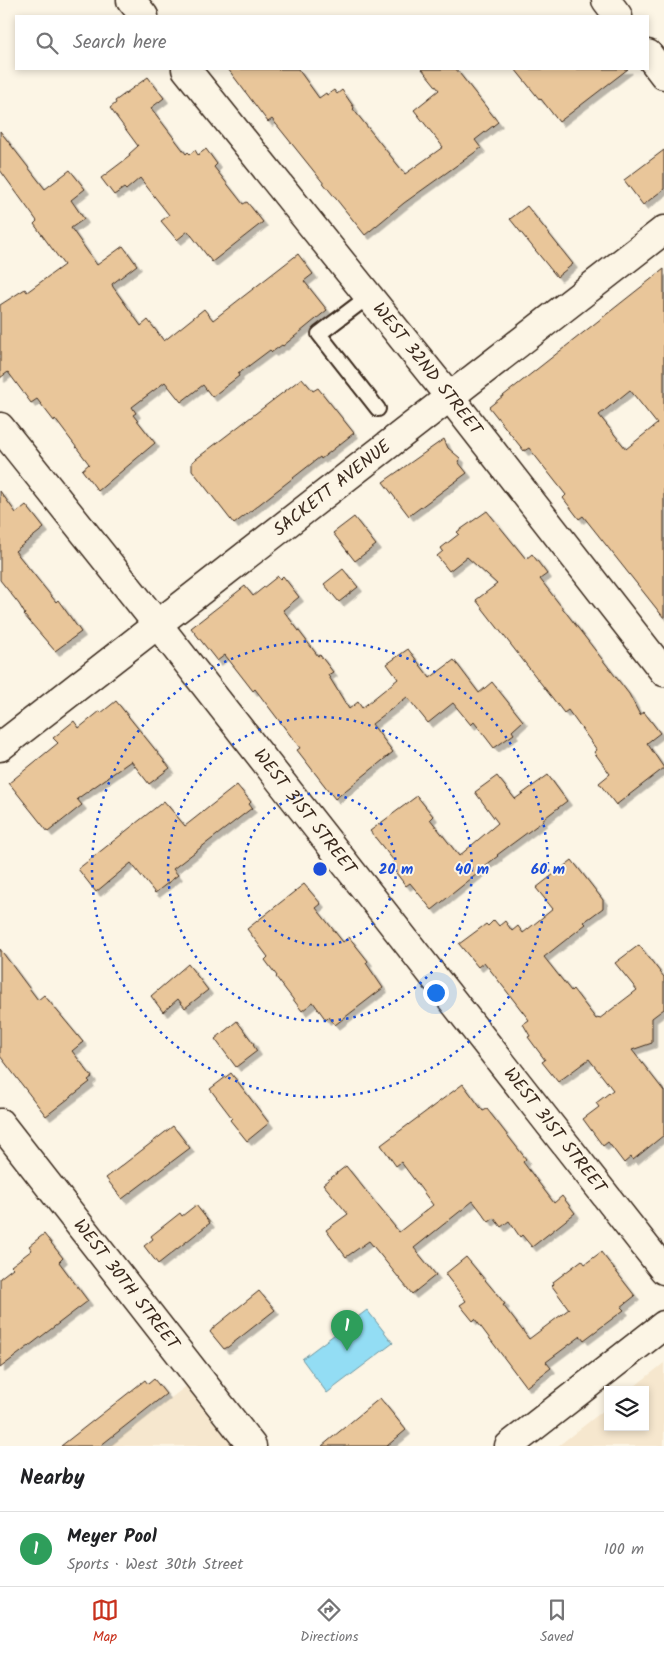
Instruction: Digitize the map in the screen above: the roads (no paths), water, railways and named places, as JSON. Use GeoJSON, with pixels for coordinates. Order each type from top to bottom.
{"type":"FeatureCollection","features":[{"type":"Feature","properties":{"kind":"street"},"geometry":{"type":"LineString","coordinates":[[130,0],[143,15]]}},
{"type":"Feature","properties":{"kind":"street"},"geometry":{"type":"LineString","coordinates":[[606,0],[617,15]]}},
{"type":"Feature","properties":{"kind":"street"},"geometry":{"type":"LineString","coordinates":[[649,55],[664,75]]}},
{"type":"Feature","properties":{"kind":"street","name":"WEST 32ND STREET"},"geometry":{"type":"LineString","coordinates":[[187,70],[449,396],[664,672]]}},
{"type":"Feature","properties":{"kind":"street","name":"SACKETT AVENUE"},"geometry":{"type":"LineString","coordinates":[[0,747],[664,230]]}},
{"type":"Feature","properties":{"kind":"street","name":"WEST 31ST STREET"},"geometry":{"type":"LineString","coordinates":[[0,427],[158,625],[664,1270]]}},
{"type":"Feature","properties":{"kind":"street","name":"WEST 30TH STREET"},"geometry":{"type":"LineString","coordinates":[[0,1123],[252,1446]]}},
{"type":"Feature","properties":{"kind":"street"},"geometry":{"type":"LineString","coordinates":[[509,1446],[664,1325]]}},
{"type":"Feature","properties":{"kind":"lane"},"geometry":{"type":"LineString","coordinates":[[369,296],[319,334],[378,409]]}},
{"type":"Feature","properties":{"kind":"water"},"geometry":{"type":"Polygon","coordinates":[[[367,1310],[393,1343],[327,1393],[302,1359],[367,1310]]]}},
{"type":"Feature","properties":{"kind":"place","name":"Meyer Pool"},"geometry":{"type":"Point","coordinates":[347,1351]}}]}
